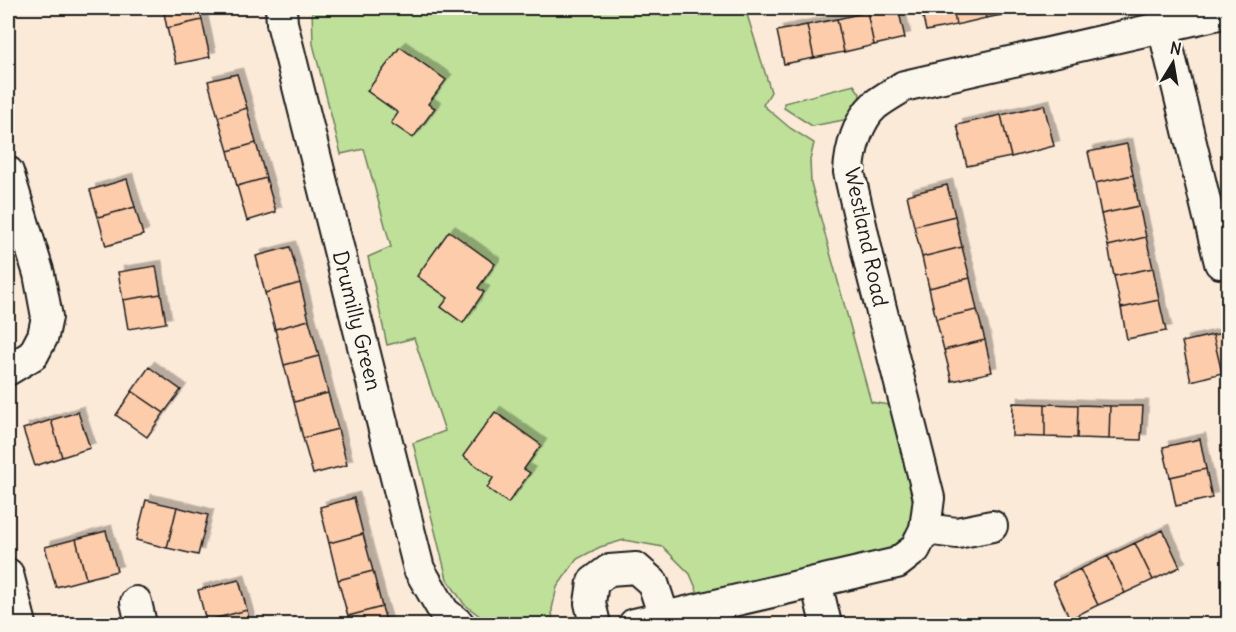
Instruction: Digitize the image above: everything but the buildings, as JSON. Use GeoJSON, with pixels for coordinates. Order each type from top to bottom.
{"type":"FeatureCollection","features":[{"type":"Feature","properties":{"kind":"street","name":"Drumilly Green"},"geometry":{"type":"LineString","coordinates":[[281,8],[282,23],[419,569],[444,612],[459,624]]}},
{"type":"Feature","properties":{"kind":"street","name":"Westland Road"},"geometry":{"type":"LineString","coordinates":[[816,582],[897,563],[915,549],[925,529],[929,498],[849,172],[850,157],[861,125],[874,106],[904,86],[1228,12]]}},
{"type":"Feature","properties":{"kind":"street"},"geometry":{"type":"LineString","coordinates":[[1163,27],[1221,263]]}},
{"type":"Feature","properties":{"kind":"street"},"geometry":{"type":"LineString","coordinates":[[8,172],[39,274],[47,317],[43,336],[33,355],[8,370]]}},
{"type":"Feature","properties":{"kind":"street"},"geometry":{"type":"LineString","coordinates":[[925,529],[957,533],[992,526]]}},
{"type":"Feature","properties":{"kind":"street"},"geometry":{"type":"LineString","coordinates":[[595,624],[590,603],[593,582],[609,570],[636,568],[653,583],[664,617]]}},
{"type":"Feature","properties":{"kind":"street"},"geometry":{"type":"LineString","coordinates":[[8,574],[21,624]]}},
{"type":"Feature","properties":{"kind":"street"},"geometry":{"type":"LineString","coordinates":[[634,624],[816,582],[826,624]]}},
{"type":"Feature","properties":{"kind":"green space"},"geometry":{"type":"Polygon","coordinates":[[[312,8],[745,8],[771,92],[763,105],[790,128],[814,143],[810,160],[811,183],[871,402],[895,406],[914,509],[909,533],[902,546],[880,553],[698,593],[690,574],[663,547],[624,540],[600,547],[577,559],[557,587],[552,609],[553,624],[502,624],[481,617],[464,604],[447,579],[413,443],[445,431],[414,338],[387,345],[368,257],[391,247],[364,149],[341,154],[313,44],[312,8]]]}},
{"type":"Feature","properties":{"kind":"green space"},"geometry":{"type":"Polygon","coordinates":[[[854,85],[860,94],[858,105],[849,119],[812,126],[784,108],[784,103],[854,85]]]}}]}
